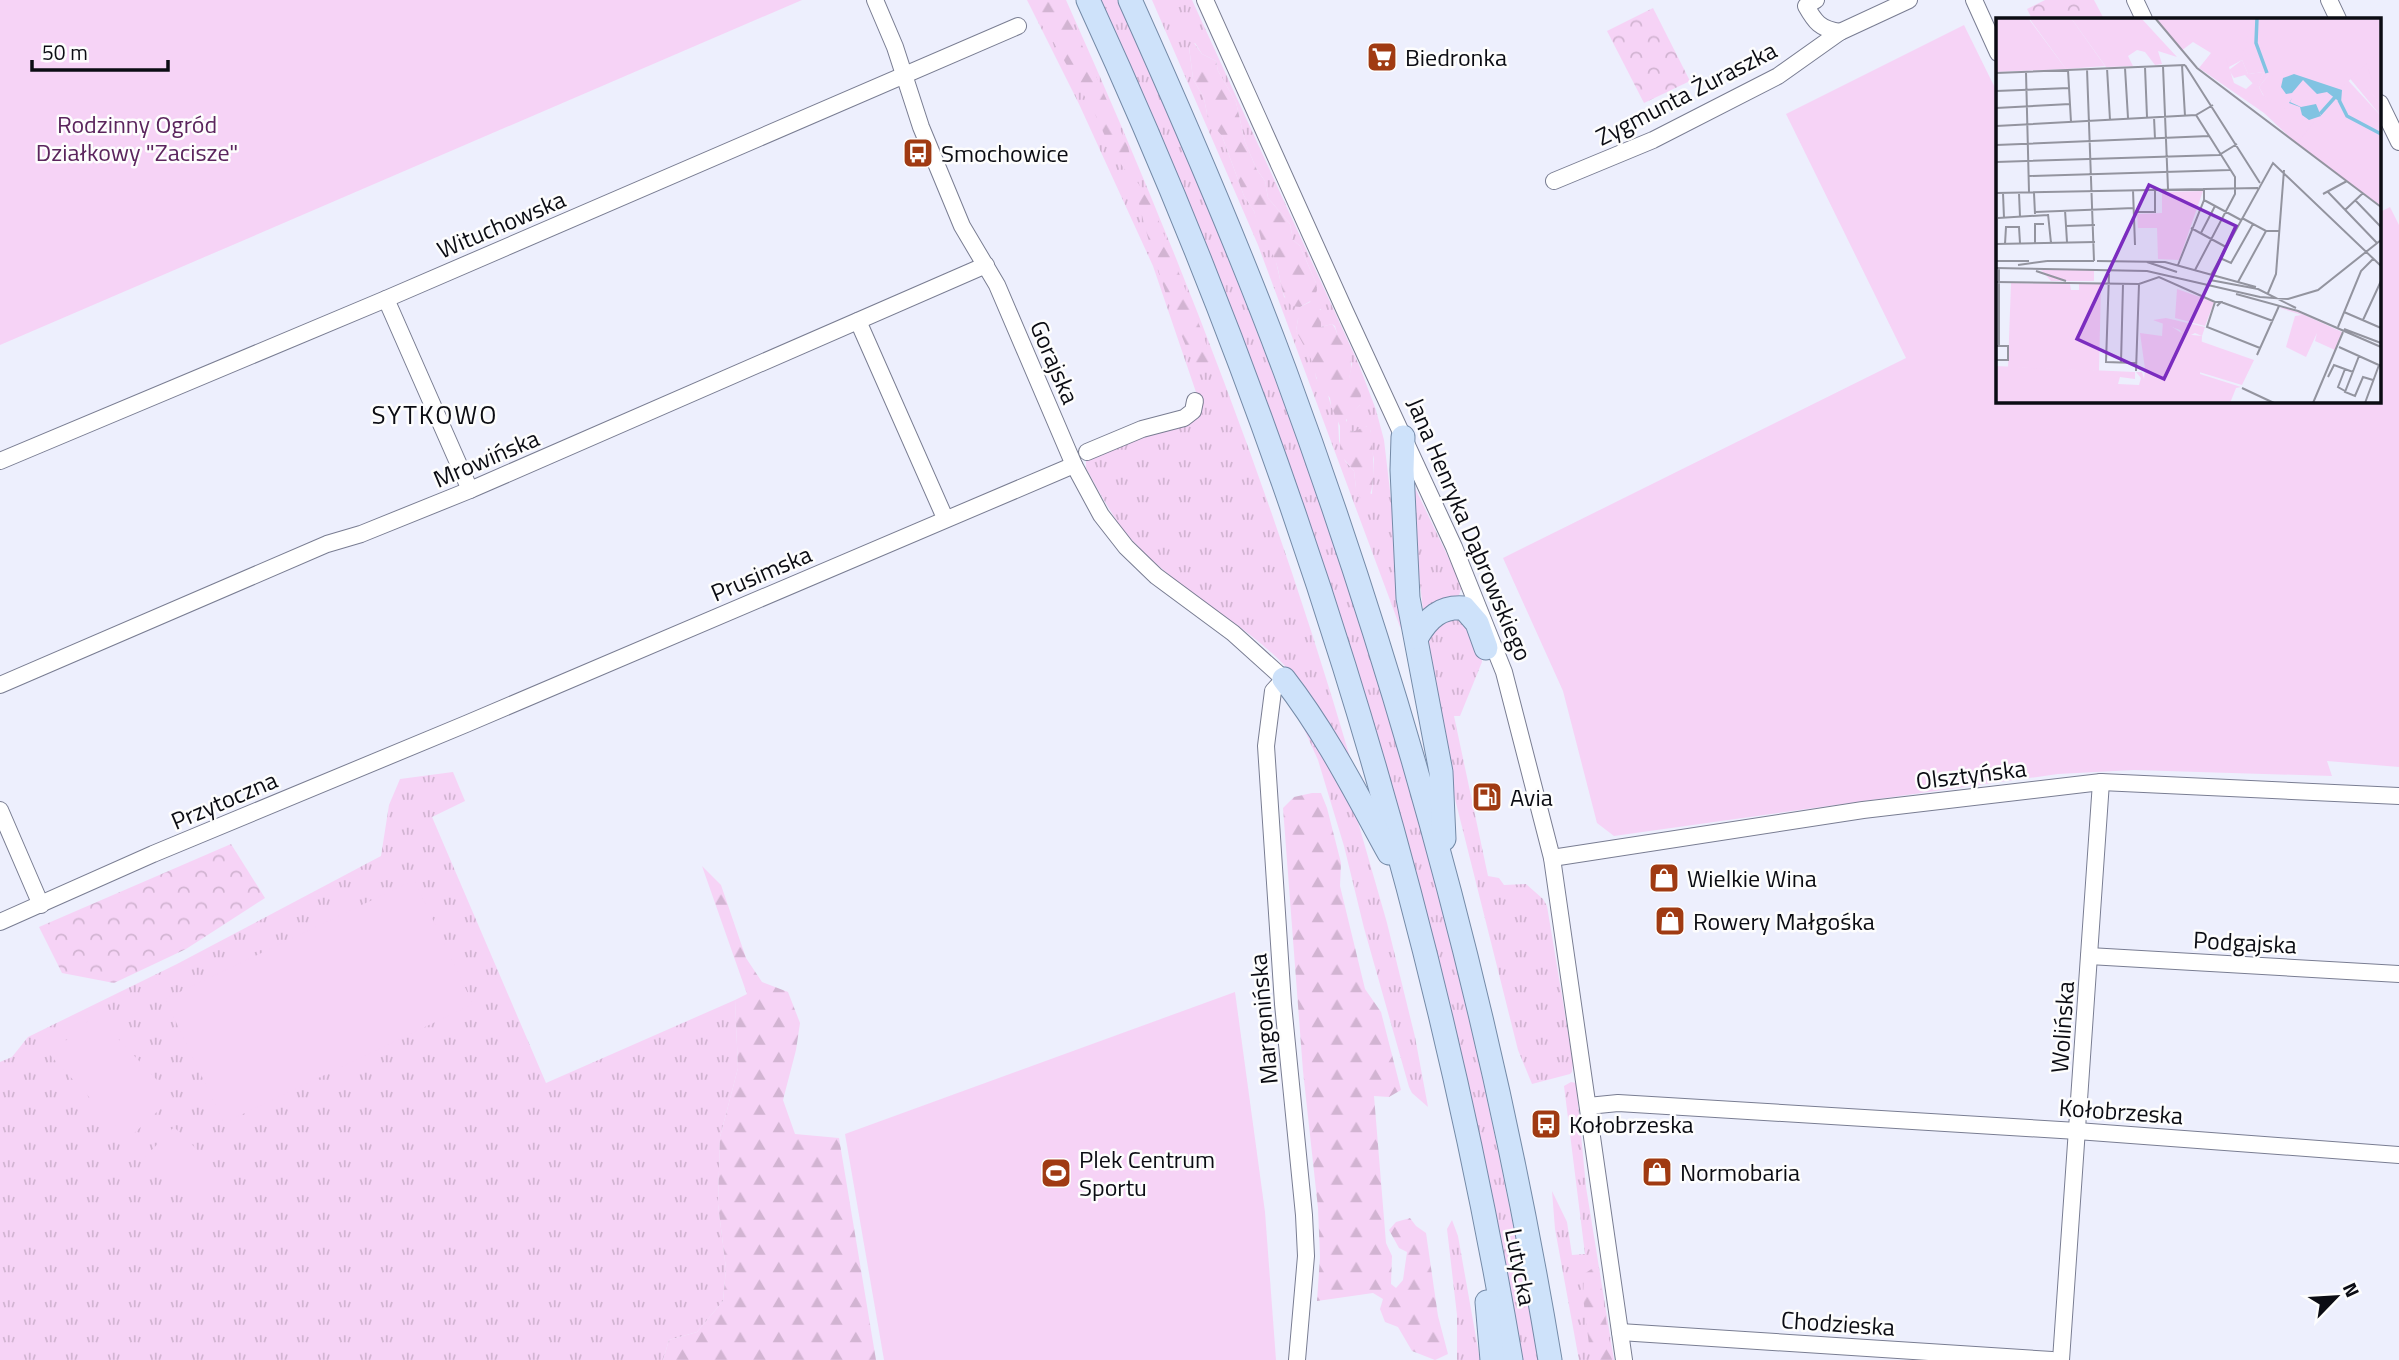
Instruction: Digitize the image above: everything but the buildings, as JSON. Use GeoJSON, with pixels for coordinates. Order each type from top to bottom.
{"type":"FeatureCollection","features":[{"type":"Feature","properties":{"kind":"main road"},"geometry":{"type":"LineString","coordinates":[[1088,0],[1163,168],[1259,413],[1342,660],[1408,890],[1478,1184],[1492,1360]]}},
{"type":"Feature","properties":{"kind":"main road"},"geometry":{"type":"LineString","coordinates":[[1130,0],[1222,212],[1289,383],[1380,652],[1446,881],[1505,1126],[1550,1359]]}},
{"type":"Feature","properties":{"kind":"main road"},"geometry":{"type":"LineString","coordinates":[[1403,437],[1408,598],[1441,772],[1446,881]]}},
{"type":"Feature","properties":{"kind":"main road"},"geometry":{"type":"LineString","coordinates":[[1417,637],[1438,612],[1454,607],[1464,608],[1477,623],[1486,648]]}},
{"type":"Feature","properties":{"kind":"main road"},"geometry":{"type":"LineString","coordinates":[[1284,679],[1334,750],[1408,890]]}},
{"type":"Feature","properties":{"kind":"main road","name":"Lutycka"},"geometry":{"type":"LineString","coordinates":[[1478,1184],[1511,1360]]}},
{"type":"Feature","properties":{"kind":"street","name":"Gorajska"},"geometry":{"type":"LineString","coordinates":[[875,0],[905,76],[921,127],[962,226],[998,285],[1074,465],[1101,515],[1126,547],[1156,576],[1233,633],[1284,679]]}},
{"type":"Feature","properties":{"kind":"street","name":"Jana Henryka Dąbrowskiego"},"geometry":{"type":"LineString","coordinates":[[1205,0],[1474,592],[1504,672],[1552,858],[1624,1360]]}},
{"type":"Feature","properties":{"kind":"street"},"geometry":{"type":"LineString","coordinates":[[1816,0],[1806,6],[1816,24],[1840,32]]}},
{"type":"Feature","properties":{"kind":"street","name":"Zygmunta Żuraszka"},"geometry":{"type":"LineString","coordinates":[[1554,181],[1653,140],[1778,76],[1840,32],[1909,0]]}},
{"type":"Feature","properties":{"kind":"street"},"geometry":{"type":"LineString","coordinates":[[1973,0],[1996,49]]}},
{"type":"Feature","properties":{"kind":"street"},"geometry":{"type":"LineString","coordinates":[[2135,0],[2144,18]]}},
{"type":"Feature","properties":{"kind":"street"},"geometry":{"type":"LineString","coordinates":[[2329,0],[2338,18]]}},
{"type":"Feature","properties":{"kind":"street","name":"Wituchowska"},"geometry":{"type":"LineString","coordinates":[[0,461],[386,299],[1018,26]]}},
{"type":"Feature","properties":{"kind":"street"},"geometry":{"type":"LineString","coordinates":[[2382,108],[2399,142]]}},
{"type":"Feature","properties":{"kind":"street","name":"Mrowińska"},"geometry":{"type":"LineString","coordinates":[[0,685],[327,544],[361,534],[470,490],[986,265]]}},
{"type":"Feature","properties":{"kind":"street"},"geometry":{"type":"LineString","coordinates":[[386,299],[470,490]]}},
{"type":"Feature","properties":{"kind":"street"},"geometry":{"type":"LineString","coordinates":[[858,321],[945,519]]}},
{"type":"Feature","properties":{"kind":"street"},"geometry":{"type":"LineString","coordinates":[[1087,452],[1142,429],[1184,418],[1193,411],[1195,401]]}},
{"type":"Feature","properties":{"kind":"street","name":"Prusimska"},"geometry":{"type":"LineString","coordinates":[[466,724],[1074,465]]}},
{"type":"Feature","properties":{"kind":"street","name":"Margonińska"},"geometry":{"type":"LineString","coordinates":[[1284,679],[1273,691],[1266,746],[1283,1004],[1304,1215],[1306,1256],[1297,1360]]}},
{"type":"Feature","properties":{"kind":"street","name":"Przytoczna"},"geometry":{"type":"LineString","coordinates":[[0,922],[153,854],[466,724]]}},
{"type":"Feature","properties":{"kind":"street","name":"Olsztyńska"},"geometry":{"type":"LineString","coordinates":[[1552,858],[1863,810],[2101,782],[2399,796]]}},
{"type":"Feature","properties":{"kind":"street","name":"Wolińska"},"geometry":{"type":"LineString","coordinates":[[2062,1360],[2101,782]]}},
{"type":"Feature","properties":{"kind":"street"},"geometry":{"type":"LineString","coordinates":[[0,810],[41,905]]}},
{"type":"Feature","properties":{"kind":"street","name":"Podgajska"},"geometry":{"type":"LineString","coordinates":[[2089,956],[2399,974]]}},
{"type":"Feature","properties":{"kind":"street","name":"Kołobrzeska"},"geometry":{"type":"LineString","coordinates":[[1588,1106],[1618,1103],[2077,1131],[2399,1155]]}},
{"type":"Feature","properties":{"kind":"street","name":"Chodzieska"},"geometry":{"type":"LineString","coordinates":[[1620,1332],[1894,1355],[2052,1360]]}},
{"type":"Feature","properties":{"kind":"green space","name":"Rodzinny Ogród Działkowy \"Zacisze\""},"geometry":{"type":"Polygon","coordinates":[[[0,0],[802,0],[0,345],[0,0]]]}},
{"type":"Feature","properties":{"kind":"green space"},"geometry":{"type":"Polygon","coordinates":[[[1027,0],[1066,0],[1147,187],[1257,472],[1291,569],[1352,764],[1317,706],[1286,667],[1255,639],[1175,579],[1138,547],[1117,521],[1086,468],[1086,460],[1189,420],[1198,398],[1153,266],[1079,104],[1027,0]]]}},
{"type":"Feature","properties":{"kind":"green space"},"geometry":{"type":"Polygon","coordinates":[[[1035,0],[1062,0],[1128,147],[1136,180],[1152,204],[1204,337],[1211,360],[1203,368],[1195,368],[1171,310],[1136,193],[1126,171],[1112,152],[1096,116],[1038,20],[1035,0]]]}},
{"type":"Feature","properties":{"kind":"green space"},"geometry":{"type":"Polygon","coordinates":[[[1100,0],[1118,0],[1162,99],[1245,300],[1355,606],[1417,814],[1469,1017],[1513,1222],[1539,1360],[1522,1360],[1490,1187],[1366,700],[1318,550],[1260,386],[1183,190],[1100,0]]]}},
{"type":"Feature","properties":{"kind":"green space"},"geometry":{"type":"Polygon","coordinates":[[[1152,0],[1192,0],[1359,365],[1384,440],[1406,626],[1403,630],[1400,627],[1258,245],[1152,0]],[[1195,43],[1189,47],[1193,79],[1204,98],[1207,114],[1222,136],[1244,196],[1254,211],[1265,245],[1272,250],[1275,257],[1284,297],[1300,307],[1310,302],[1316,283],[1300,246],[1293,240],[1290,224],[1268,198],[1265,181],[1245,142],[1236,102],[1218,71],[1216,61],[1202,54],[1195,43]],[[1321,309],[1298,319],[1296,331],[1315,367],[1316,378],[1328,395],[1338,419],[1339,441],[1345,461],[1354,471],[1356,488],[1372,494],[1374,459],[1370,443],[1371,431],[1367,426],[1352,432],[1347,425],[1347,417],[1360,405],[1349,378],[1352,364],[1335,326],[1332,324],[1321,327],[1321,309]]]}},
{"type":"Feature","properties":{"kind":"green space"},"geometry":{"type":"Polygon","coordinates":[[[2045,0],[2094,0],[2103,18],[2032,18],[2027,9],[2045,0]]]}},
{"type":"Feature","properties":{"kind":"green space"},"geometry":{"type":"Polygon","coordinates":[[[1653,8],[1690,81],[1644,103],[1607,31],[1653,8]]]}},
{"type":"Feature","properties":{"kind":"green space"},"geometry":{"type":"Polygon","coordinates":[[[1964,25],[1996,90],[1996,402],[2382,402],[2382,211],[2390,207],[2399,225],[2399,767],[2327,761],[2332,776],[2134,770],[2058,774],[1614,836],[1597,823],[1563,691],[1503,558],[1906,358],[1786,114],[1964,25]]]}},
{"type":"Feature","properties":{"kind":"green space"},"geometry":{"type":"Polygon","coordinates":[[[1194,43],[1202,54],[1216,61],[1218,71],[1236,102],[1245,142],[1265,181],[1268,198],[1290,224],[1293,240],[1300,246],[1316,283],[1314,299],[1300,307],[1292,306],[1283,292],[1274,258],[1262,243],[1254,211],[1244,196],[1222,136],[1208,119],[1204,98],[1193,79],[1189,46],[1194,43]]]}},
{"type":"Feature","properties":{"kind":"green space"},"geometry":{"type":"Polygon","coordinates":[[[1312,306],[1321,310],[1321,327],[1332,324],[1335,328],[1350,358],[1349,378],[1356,381],[1361,395],[1360,405],[1346,420],[1352,432],[1370,425],[1373,475],[1367,499],[1360,498],[1354,471],[1343,458],[1340,449],[1340,426],[1330,398],[1318,383],[1311,359],[1296,331],[1298,319],[1312,306]]]}},
{"type":"Feature","properties":{"kind":"green space"},"geometry":{"type":"Polygon","coordinates":[[[1406,469],[1462,586],[1459,595],[1438,600],[1423,609],[1406,469]]]}},
{"type":"Feature","properties":{"kind":"green space"},"geometry":{"type":"Polygon","coordinates":[[[1455,617],[1466,622],[1481,653],[1482,662],[1460,716],[1454,716],[1488,876],[1499,878],[1504,885],[1526,884],[1547,906],[1573,1062],[1570,1074],[1532,1084],[1518,1050],[1453,791],[1427,639],[1432,627],[1455,617]]]}},
{"type":"Feature","properties":{"kind":"green space"},"geometry":{"type":"Polygon","coordinates":[[[1301,713],[1354,808],[1387,923],[1415,1037],[1428,1107],[1409,1087],[1344,846],[1318,760],[1300,720],[1301,713]]]}},
{"type":"Feature","properties":{"kind":"green space"},"geometry":{"type":"Polygon","coordinates":[[[453,772],[465,801],[432,817],[546,1083],[735,1000],[738,1068],[720,1137],[718,1204],[726,1269],[723,1301],[697,1332],[669,1340],[663,1360],[0,1360],[0,1062],[12,1057],[28,1037],[177,964],[381,856],[389,805],[400,779],[453,772]]]}},
{"type":"Feature","properties":{"kind":"green space"},"geometry":{"type":"Polygon","coordinates":[[[1321,793],[1327,808],[1341,863],[1340,886],[1365,989],[1381,1012],[1401,1090],[1389,1097],[1374,1096],[1386,1243],[1392,1256],[1391,1284],[1396,1288],[1403,1280],[1407,1252],[1399,1248],[1389,1230],[1396,1222],[1410,1218],[1426,1233],[1438,1316],[1448,1354],[1435,1360],[1412,1351],[1398,1327],[1385,1322],[1380,1309],[1383,1299],[1373,1293],[1317,1301],[1320,1257],[1318,1208],[1303,1071],[1283,808],[1294,797],[1321,793]]]}},
{"type":"Feature","properties":{"kind":"green space"},"geometry":{"type":"Polygon","coordinates":[[[231,844],[265,898],[186,949],[114,983],[62,973],[39,927],[231,844]]]}},
{"type":"Feature","properties":{"kind":"green space"},"geometry":{"type":"Polygon","coordinates":[[[702,866],[721,885],[746,958],[762,982],[788,992],[800,1023],[783,1100],[795,1134],[839,1138],[876,1360],[663,1360],[669,1340],[697,1332],[723,1301],[726,1269],[718,1204],[720,1137],[738,1068],[735,1000],[747,994],[702,866]]]}},
{"type":"Feature","properties":{"kind":"green space"},"geometry":{"type":"Polygon","coordinates":[[[414,880],[473,1004],[224,1123],[165,999],[414,880]]]}},
{"type":"Feature","properties":{"kind":"green space","name":"Plek Centrum Sportu"},"geometry":{"type":"Polygon","coordinates":[[[1235,992],[1265,1212],[1276,1360],[884,1360],[845,1134],[1235,992]]]}},
{"type":"Feature","properties":{"kind":"green space"},"geometry":{"type":"Polygon","coordinates":[[[95,1014],[173,1097],[128,1139],[50,1055],[95,1014]]]}},
{"type":"Feature","properties":{"kind":"green space"},"geometry":{"type":"Polygon","coordinates":[[[1571,1082],[1576,1083],[1586,1187],[1614,1360],[1579,1360],[1555,1229],[1552,1191],[1567,1222],[1572,1255],[1585,1254],[1564,1086],[1571,1082]]]}},
{"type":"Feature","properties":{"kind":"green space"},"geometry":{"type":"Polygon","coordinates":[[[174,1127],[229,1181],[200,1211],[145,1157],[174,1127]]]}},
{"type":"Feature","properties":{"kind":"green space"},"geometry":{"type":"Polygon","coordinates":[[[1452,1220],[1458,1236],[1480,1360],[1457,1360],[1457,1315],[1447,1229],[1452,1220]]]}},
{"type":"Feature","properties":{"kind":"green space"},"geometry":{"type":"Polygon","coordinates":[[[1593,1268],[1598,1271],[1600,1280],[1612,1360],[1591,1360],[1583,1297],[1584,1274],[1593,1268]]]}},
{"type":"Feature","properties":{"kind":"place","name":"Biedronka"},"geometry":{"type":"Point","coordinates":[1382,57]}},
{"type":"Feature","properties":{"kind":"place","name":"Smochowice"},"geometry":{"type":"Point","coordinates":[918,153]}},
{"type":"Feature","properties":{"kind":"place","name":"Avia"},"geometry":{"type":"Point","coordinates":[1487,797]}},
{"type":"Feature","properties":{"kind":"place","name":"Wielkie Wina"},"geometry":{"type":"Point","coordinates":[1664,878]}},
{"type":"Feature","properties":{"kind":"place","name":"Rowery Małgośka"},"geometry":{"type":"Point","coordinates":[1670,921]}},
{"type":"Feature","properties":{"kind":"place","name":"Kołobrzeska"},"geometry":{"type":"Point","coordinates":[1546,1124]}},
{"type":"Feature","properties":{"kind":"place","name":"Normobaria"},"geometry":{"type":"Point","coordinates":[1657,1172]}},
{"type":"Feature","properties":{"kind":"place","name":"Plek Centrum Sportu"},"geometry":{"type":"Point","coordinates":[1056,1173]}},
{"type":"Feature","properties":{"kind":"district","name":"SYTKOWO"},"geometry":{"type":"Point","coordinates":[435,414]}}]}
